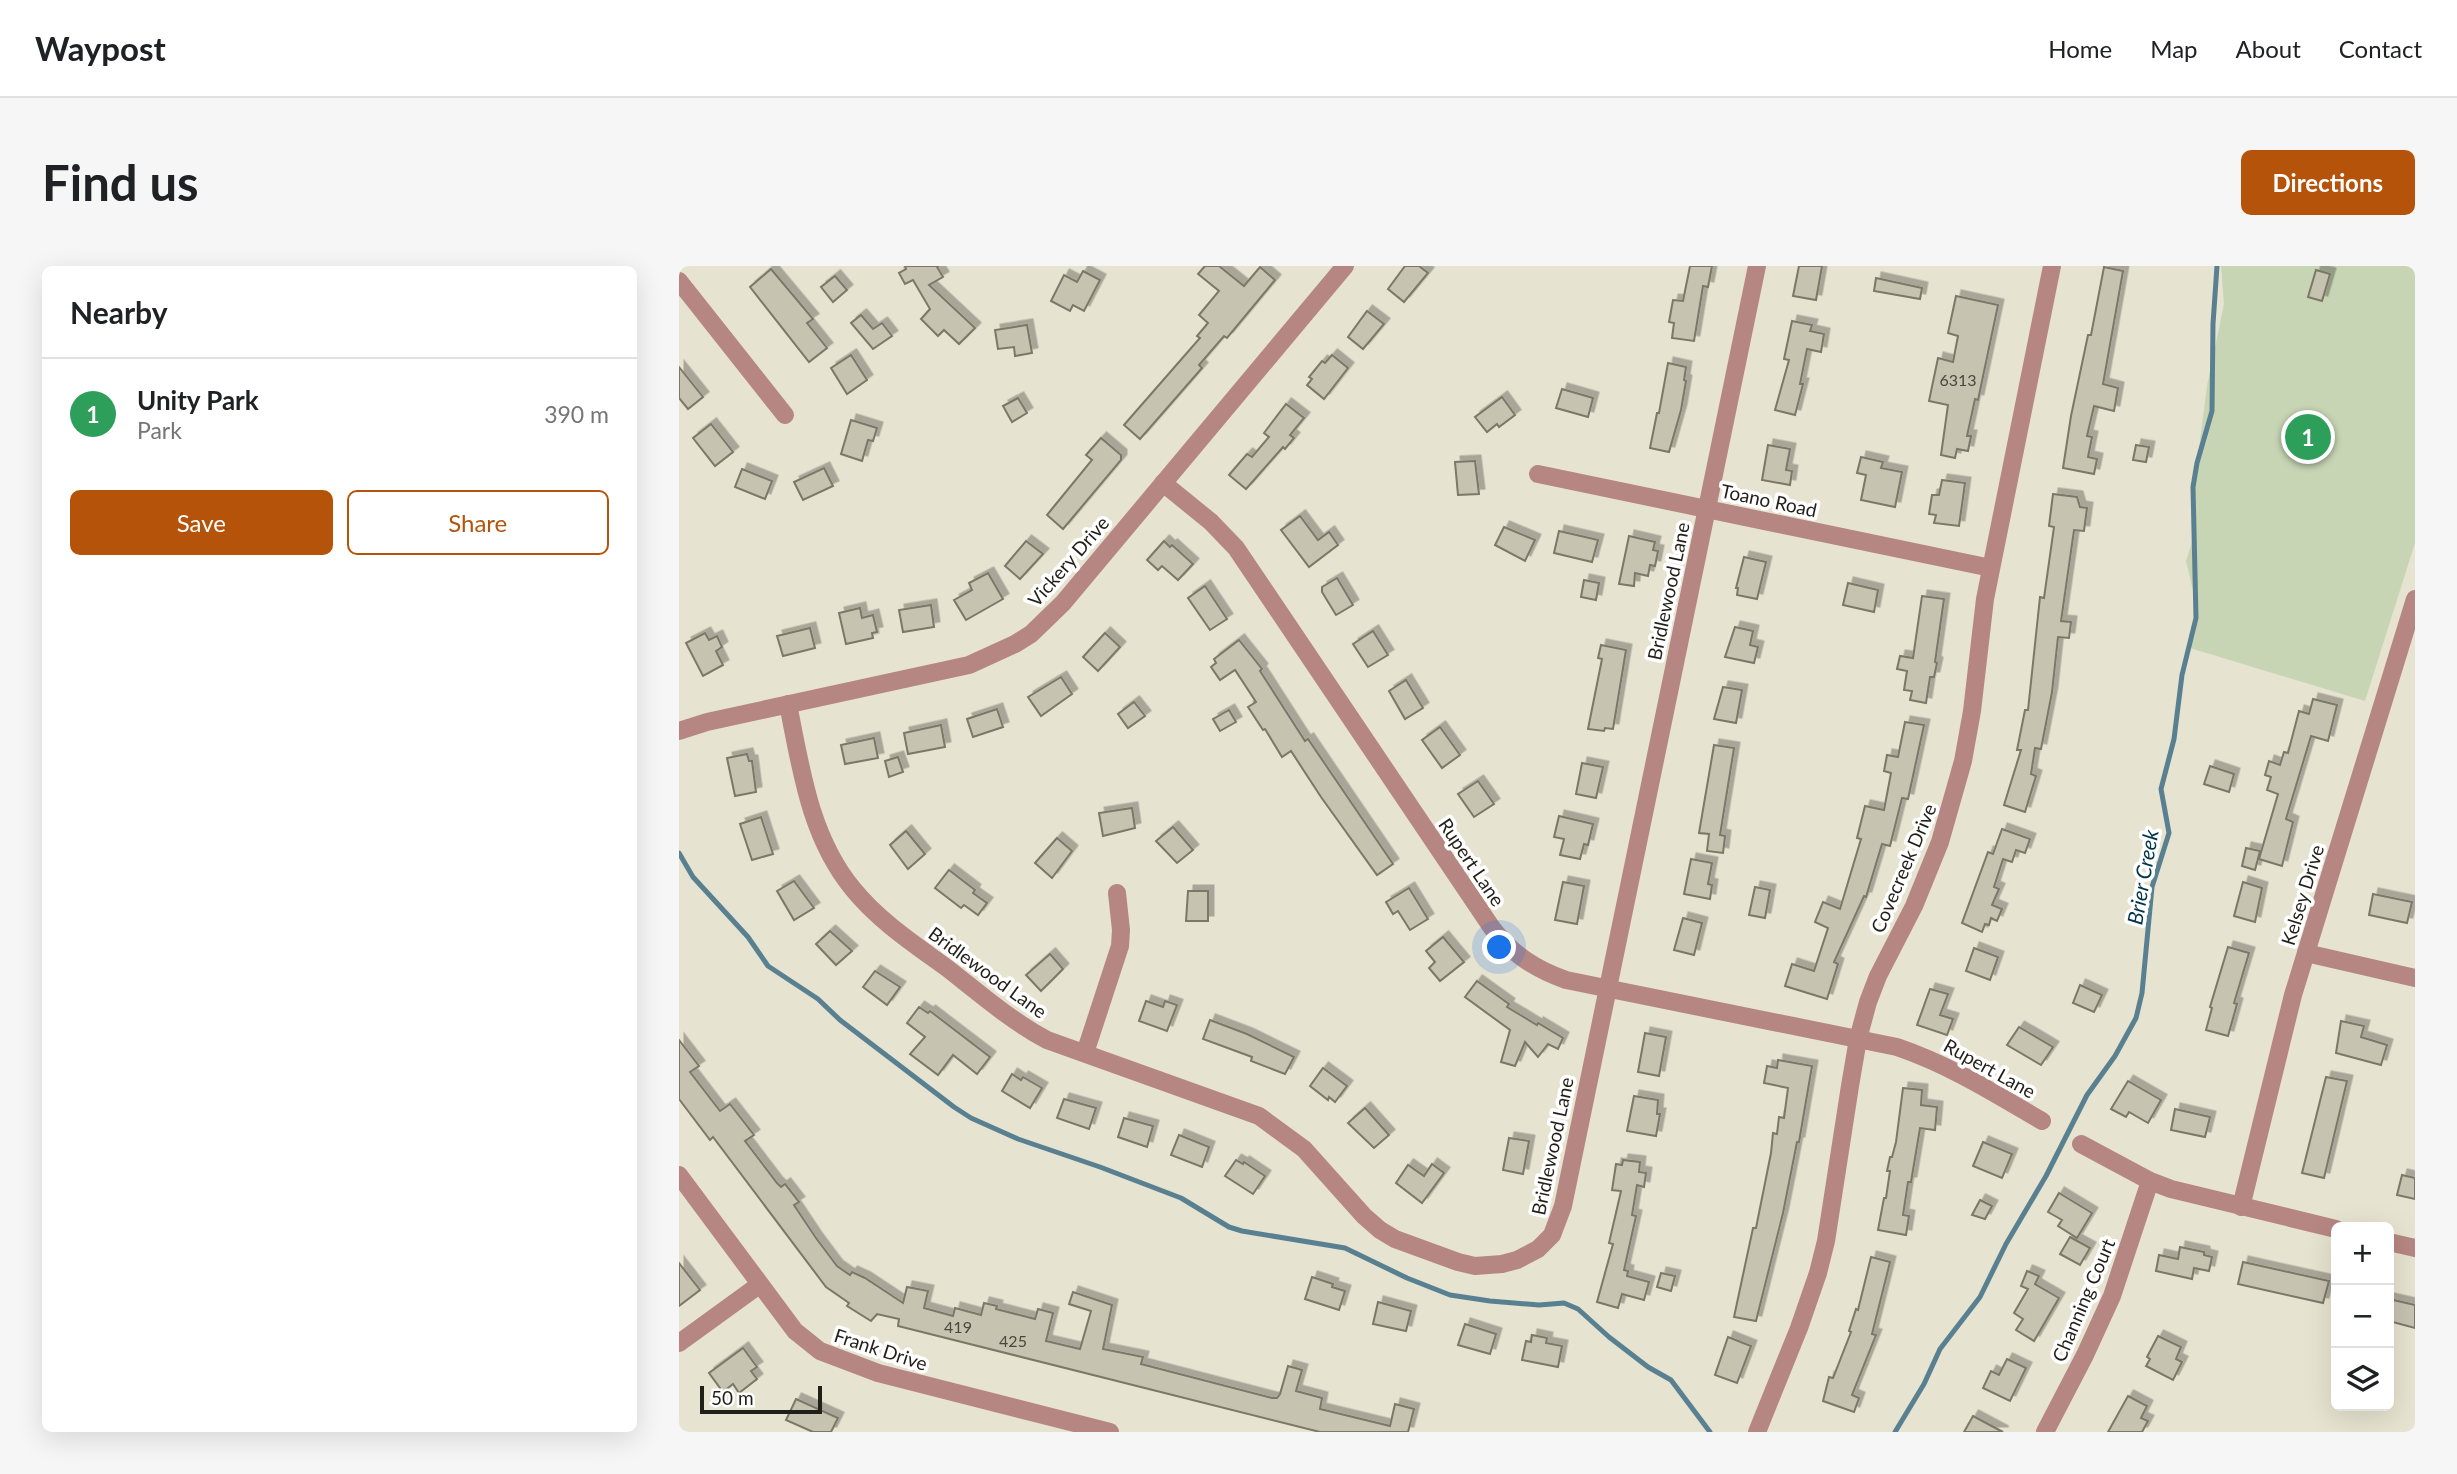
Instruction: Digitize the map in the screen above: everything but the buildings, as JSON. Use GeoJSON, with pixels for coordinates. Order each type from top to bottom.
{"type":"FeatureCollection","features":[{"type":"Feature","properties":{"kind":"street","name":"Vickery Drive"},"geometry":{"type":"LineString","coordinates":[[679,732],[707,722],[969,666],[1031,634],[1063,603],[1345,266]]}},
{"type":"Feature","properties":{"kind":"street","name":"Bridlewood Lane"},"geometry":{"type":"LineString","coordinates":[[788,704],[811,813],[829,853],[852,888],[888,924],[1017,1022],[1047,1040],[1259,1116],[1304,1149],[1364,1216],[1395,1239],[1466,1264],[1488,1266],[1517,1260],[1538,1249],[1552,1235],[1563,1206],[1757,266]]}},
{"type":"Feature","properties":{"kind":"street","name":"Covecreek Drive"},"geometry":{"type":"LineString","coordinates":[[1757,1432],[1818,1273],[1832,1205],[1858,1039],[1878,976],[1914,905],[1949,816],[1963,761],[1972,711],[1985,599],[2052,266]]}},
{"type":"Feature","properties":{"kind":"street"},"geometry":{"type":"LineString","coordinates":[[679,281],[785,415]]}},
{"type":"Feature","properties":{"kind":"street","name":"Toano Road"},"geometry":{"type":"LineString","coordinates":[[1538,474],[1991,568]]}},
{"type":"Feature","properties":{"kind":"street","name":"Rupert Lane"},"geometry":{"type":"LineString","coordinates":[[1163,483],[1211,522],[1236,548],[1503,943],[1532,966],[1566,980],[1897,1047],[1955,1070],[2042,1121]]}},
{"type":"Feature","properties":{"kind":"street","name":"Kelsey Drive"},"geometry":{"type":"LineString","coordinates":[[2241,1207],[2270,1080],[2306,953],[2415,599]]}},
{"type":"Feature","properties":{"kind":"street"},"geometry":{"type":"LineString","coordinates":[[1085,1053],[1120,946],[1117,893]]}},
{"type":"Feature","properties":{"kind":"street"},"geometry":{"type":"LineString","coordinates":[[2306,953],[2415,978]]}},
{"type":"Feature","properties":{"kind":"street"},"geometry":{"type":"LineString","coordinates":[[2081,1144],[2150,1181],[2200,1197],[2331,1228]]}},
{"type":"Feature","properties":{"kind":"street","name":"Frank Drive"},"geometry":{"type":"LineString","coordinates":[[679,1175],[795,1331],[820,1352],[878,1373],[1110,1432]]}},
{"type":"Feature","properties":{"kind":"street","name":"Channing Court"},"geometry":{"type":"LineString","coordinates":[[2045,1432],[2112,1296],[2150,1181]]}},
{"type":"Feature","properties":{"kind":"street"},"geometry":{"type":"LineString","coordinates":[[2394,1243],[2415,1248]]}},
{"type":"Feature","properties":{"kind":"street"},"geometry":{"type":"LineString","coordinates":[[679,1343],[759,1285]]}},
{"type":"Feature","properties":{"kind":"green space"},"geometry":{"type":"Polygon","coordinates":[[[2221,266],[2415,266],[2415,543],[2365,701],[2190,648],[2197,622],[2196,603],[2186,561],[2192,542],[2194,488],[2207,386],[2224,304],[2221,266]]]}},
{"type":"Feature","properties":{"kind":"waterway","name":"Brier Creek"},"geometry":{"type":"LineString","coordinates":[[1895,1432],[1924,1384],[1940,1349],[1980,1297],[2087,1095],[2115,1056],[2136,1018],[2142,993],[2152,887],[2169,833],[2161,789],[2174,739],[2182,675],[2196,618],[2193,487],[2212,411],[2217,266]]}},
{"type":"Feature","properties":{"kind":"waterway"},"geometry":{"type":"LineString","coordinates":[[679,853],[693,877],[748,937],[768,966],[818,999],[840,1020],[971,1118],[1018,1139],[1181,1198],[1229,1227],[1345,1248],[1450,1295],[1539,1305],[1564,1303],[1578,1309],[1648,1367],[1671,1380],[1710,1432]]}},
{"type":"Feature","properties":{"kind":"place","name":"Unity Park"},"geometry":{"type":"Point","coordinates":[2308,437]}}]}
